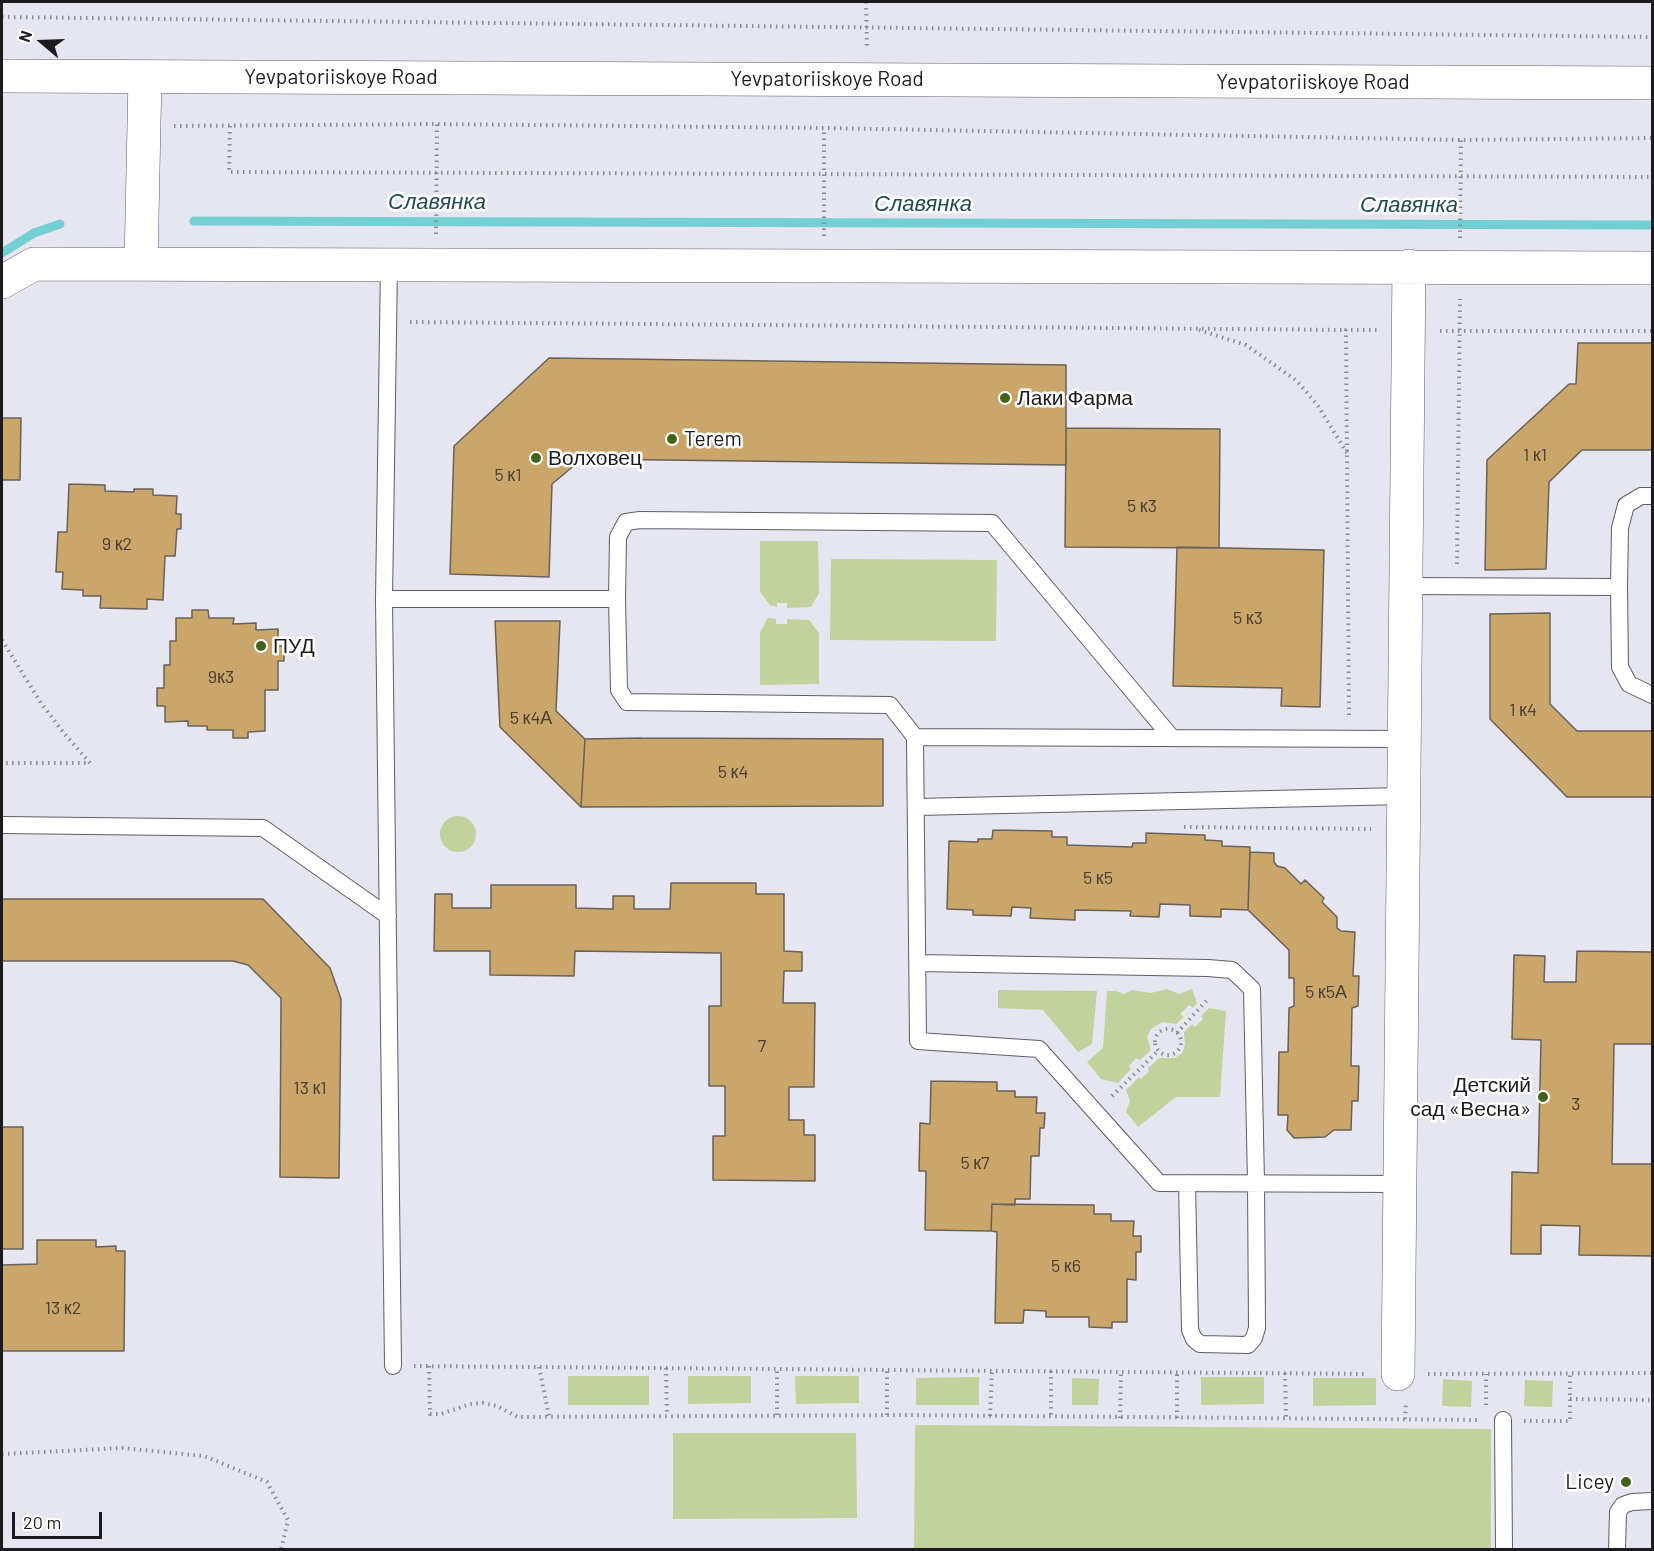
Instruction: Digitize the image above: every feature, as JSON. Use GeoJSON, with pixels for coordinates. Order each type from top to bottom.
{"type":"FeatureCollection","features":[{"type":"Feature","properties":{"kind":"street","name":"Yevpatoriiskoye Road"},"geometry":{"type":"LineString","coordinates":[[2,76],[1653,83]]}},
{"type":"Feature","properties":{"kind":"street"},"geometry":{"type":"LineString","coordinates":[[141,264],[145,76]]}},
{"type":"Feature","properties":{"kind":"street"},"geometry":{"type":"LineString","coordinates":[[2,282],[34,264],[1653,268]]}},
{"type":"Feature","properties":{"kind":"street"},"geometry":{"type":"LineString","coordinates":[[1398,1374],[1409,266]]}},
{"type":"Feature","properties":{"kind":"lane"},"geometry":{"type":"LineString","coordinates":[[389,265],[384,599],[393,1366]]}},
{"type":"Feature","properties":{"kind":"lane"},"geometry":{"type":"LineString","coordinates":[[1653,496],[1641,496],[1626,505],[1620,528],[1619,587],[1620,667],[1629,684],[1653,695]]}},
{"type":"Feature","properties":{"kind":"lane"},"geometry":{"type":"LineString","coordinates":[[1172,738],[992,522],[640,519],[626,522],[618,537],[619,690],[627,702],[890,705],[915,737],[918,1041],[1039,1049],[1160,1183],[1400,1184]]}},
{"type":"Feature","properties":{"kind":"lane"},"geometry":{"type":"LineString","coordinates":[[1406,586],[1619,587]]}},
{"type":"Feature","properties":{"kind":"lane"},"geometry":{"type":"LineString","coordinates":[[384,599],[617,599]]}},
{"type":"Feature","properties":{"kind":"lane"},"geometry":{"type":"LineString","coordinates":[[915,737],[1404,739]]}},
{"type":"Feature","properties":{"kind":"lane"},"geometry":{"type":"LineString","coordinates":[[916,807],[1404,796]]}},
{"type":"Feature","properties":{"kind":"lane"},"geometry":{"type":"LineString","coordinates":[[2,825],[263,828],[387,916]]}},
{"type":"Feature","properties":{"kind":"lane"},"geometry":{"type":"LineString","coordinates":[[918,963],[1232,970],[1252,989],[1257,1328],[1254,1338],[1248,1345],[1200,1344],[1194,1339],[1190,1329],[1187,1183]]}},
{"type":"Feature","properties":{"kind":"lane"},"geometry":{"type":"LineString","coordinates":[[1503,1420],[1504,1550]]}},
{"type":"Feature","properties":{"kind":"lane"},"geometry":{"type":"LineString","coordinates":[[1617,1550],[1618,1512],[1623,1504],[1653,1501]]}},
{"type":"Feature","properties":{"kind":"path"},"geometry":{"type":"LineString","coordinates":[[866,2],[867,80]]}},
{"type":"Feature","properties":{"kind":"path"},"geometry":{"type":"LineString","coordinates":[[2,18],[866,26],[1653,37]]}},
{"type":"Feature","properties":{"kind":"path"},"geometry":{"type":"LineString","coordinates":[[144,126],[437,124],[824,128],[1461,140],[1653,138]]}},
{"type":"Feature","properties":{"kind":"path"},"geometry":{"type":"LineString","coordinates":[[436,235],[437,124]]}},
{"type":"Feature","properties":{"kind":"path"},"geometry":{"type":"LineString","coordinates":[[230,126],[229,172],[1653,177]]}},
{"type":"Feature","properties":{"kind":"path"},"geometry":{"type":"LineString","coordinates":[[824,128],[824,266]]}},
{"type":"Feature","properties":{"kind":"path"},"geometry":{"type":"LineString","coordinates":[[1457,586],[1461,140]]}},
{"type":"Feature","properties":{"kind":"path"},"geometry":{"type":"LineString","coordinates":[[388,321],[1408,331],[1653,331]]}},
{"type":"Feature","properties":{"kind":"path"},"geometry":{"type":"LineString","coordinates":[[1192,328],[1246,345],[1297,381],[1318,406],[1347,453]]}},
{"type":"Feature","properties":{"kind":"path"},"geometry":{"type":"LineString","coordinates":[[1346,330],[1350,739]]}},
{"type":"Feature","properties":{"kind":"path"},"geometry":{"type":"LineString","coordinates":[[2,639],[41,703],[90,763],[2,764]]}},
{"type":"Feature","properties":{"kind":"path"},"geometry":{"type":"LineString","coordinates":[[1177,1033],[1208,999]]}},
{"type":"Feature","properties":{"kind":"path"},"geometry":{"type":"LineString","coordinates":[[1170,1029],[1177,1033],[1181,1044],[1177,1051],[1170,1054],[1159,1050],[1156,1046],[1156,1038],[1161,1031],[1170,1029]]}},
{"type":"Feature","properties":{"kind":"path"},"geometry":{"type":"LineString","coordinates":[[1111,1097],[1159,1050]]}},
{"type":"Feature","properties":{"kind":"path"},"geometry":{"type":"LineString","coordinates":[[393,1366],[1398,1374],[1653,1373]]}},
{"type":"Feature","properties":{"kind":"path"},"geometry":{"type":"LineString","coordinates":[[429,1366],[430,1414],[441,1414],[470,1404],[483,1403],[497,1406],[518,1417],[886,1415],[1570,1421],[1570,1373]]}},
{"type":"Feature","properties":{"kind":"path"},"geometry":{"type":"LineString","coordinates":[[538,1367],[549,1416]]}},
{"type":"Feature","properties":{"kind":"path"},"geometry":{"type":"LineString","coordinates":[[666,1368],[667,1415]]}},
{"type":"Feature","properties":{"kind":"path"},"geometry":{"type":"LineString","coordinates":[[777,1369],[777,1415]]}},
{"type":"Feature","properties":{"kind":"path"},"geometry":{"type":"LineString","coordinates":[[886,1415],[887,1370]]}},
{"type":"Feature","properties":{"kind":"path"},"geometry":{"type":"LineString","coordinates":[[990,1416],[992,1371]]}},
{"type":"Feature","properties":{"kind":"path"},"geometry":{"type":"LineString","coordinates":[[1051,1371],[1051,1417]]}},
{"type":"Feature","properties":{"kind":"path"},"geometry":{"type":"LineString","coordinates":[[1120,1418],[1121,1372]]}},
{"type":"Feature","properties":{"kind":"path"},"geometry":{"type":"LineString","coordinates":[[1177,1372],[1177,1418]]}},
{"type":"Feature","properties":{"kind":"path"},"geometry":{"type":"LineString","coordinates":[[1285,1373],[1286,1419]]}},
{"type":"Feature","properties":{"kind":"path"},"geometry":{"type":"LineString","coordinates":[[1486,1374],[1486,1420]]}},
{"type":"Feature","properties":{"kind":"path"},"geometry":{"type":"LineString","coordinates":[[1570,1399],[1653,1400]]}},
{"type":"Feature","properties":{"kind":"path"},"geometry":{"type":"LineString","coordinates":[[2,1454],[122,1448],[204,1456],[267,1482],[288,1520],[281,1550]]}},
{"type":"Feature","properties":{"kind":"green space"},"geometry":{"type":"Polygon","coordinates":[[[760,541],[818,541],[819,593],[811,607],[787,608],[787,603],[777,603],[777,607],[770,605],[760,592],[760,541]]]}},
{"type":"Feature","properties":{"kind":"green space"},"geometry":{"type":"Polygon","coordinates":[[[831,559],[997,560],[996,641],[830,640],[831,559]]]}},
{"type":"Feature","properties":{"kind":"green space"},"geometry":{"type":"Polygon","coordinates":[[[768,618],[776,619],[776,624],[787,624],[787,619],[809,620],[819,633],[819,684],[760,685],[760,632],[768,618]]]}},
{"type":"Feature","properties":{"kind":"green space"},"geometry":{"type":"Polygon","coordinates":[[[458,816],[470,822],[476,834],[470,846],[458,852],[446,846],[440,834],[446,822],[458,816]]]}},
{"type":"Feature","properties":{"kind":"green space"},"geometry":{"type":"Polygon","coordinates":[[[1167,989],[1179,994],[1192,989],[1197,1003],[1193,1008],[1189,1005],[1180,1014],[1184,1017],[1176,1024],[1162,1022],[1151,1029],[1147,1037],[1151,1050],[1140,1060],[1136,1058],[1129,1066],[1131,1069],[1118,1083],[1101,1079],[1087,1062],[1103,1048],[1107,991],[1124,994],[1132,990],[1151,993],[1167,989]]]}},
{"type":"Feature","properties":{"kind":"green space"},"geometry":{"type":"Polygon","coordinates":[[[998,990],[1097,991],[1092,1044],[1078,1052],[1043,1010],[998,1008],[998,990]]]}},
{"type":"Feature","properties":{"kind":"green space"},"geometry":{"type":"Polygon","coordinates":[[[1209,1008],[1226,1011],[1220,1097],[1176,1097],[1138,1127],[1126,1112],[1130,1101],[1126,1090],[1139,1077],[1141,1079],[1149,1071],[1148,1068],[1159,1058],[1175,1058],[1182,1053],[1185,1045],[1184,1032],[1192,1024],[1195,1027],[1209,1008]]]}},
{"type":"Feature","properties":{"kind":"green space"},"geometry":{"type":"Polygon","coordinates":[[[568,1376],[649,1376],[649,1405],[568,1405],[568,1376]]]}},
{"type":"Feature","properties":{"kind":"green space"},"geometry":{"type":"Polygon","coordinates":[[[688,1376],[751,1376],[751,1403],[688,1404],[688,1376]]]}},
{"type":"Feature","properties":{"kind":"green space"},"geometry":{"type":"Polygon","coordinates":[[[795,1376],[859,1376],[859,1403],[796,1404],[795,1376]]]}},
{"type":"Feature","properties":{"kind":"green space"},"geometry":{"type":"Polygon","coordinates":[[[979,1377],[979,1405],[916,1405],[916,1378],[979,1377]]]}},
{"type":"Feature","properties":{"kind":"green space"},"geometry":{"type":"Polygon","coordinates":[[[1201,1377],[1264,1377],[1264,1404],[1201,1405],[1201,1377]]]}},
{"type":"Feature","properties":{"kind":"green space"},"geometry":{"type":"Polygon","coordinates":[[[1072,1378],[1099,1379],[1098,1405],[1072,1405],[1072,1378]]]}},
{"type":"Feature","properties":{"kind":"green space"},"geometry":{"type":"Polygon","coordinates":[[[1313,1378],[1376,1378],[1376,1405],[1313,1406],[1313,1378]]]}},
{"type":"Feature","properties":{"kind":"green space"},"geometry":{"type":"Polygon","coordinates":[[[1443,1379],[1472,1381],[1471,1407],[1442,1406],[1443,1379]]]}},
{"type":"Feature","properties":{"kind":"green space"},"geometry":{"type":"Polygon","coordinates":[[[1525,1380],[1553,1381],[1552,1407],[1524,1406],[1525,1380]]]}},
{"type":"Feature","properties":{"kind":"green space"},"geometry":{"type":"Polygon","coordinates":[[[915,1425],[1491,1429],[1491,1549],[914,1549],[915,1425]]]}},
{"type":"Feature","properties":{"kind":"green space"},"geometry":{"type":"Polygon","coordinates":[[[673,1433],[856,1433],[857,1518],[673,1519],[673,1433]]]}},
{"type":"Feature","properties":{"kind":"building"},"geometry":{"type":"Polygon","coordinates":[[[1578,343],[1652,343],[1652,450],[1582,450],[1549,482],[1546,569],[1485,570],[1487,460],[1569,384],[1576,384],[1578,343]]]}},
{"type":"Feature","properties":{"kind":"building"},"geometry":{"type":"Polygon","coordinates":[[[549,358],[1066,365],[1066,465],[582,459],[552,484],[549,577],[450,574],[454,446],[549,358]]]}},
{"type":"Feature","properties":{"kind":"building"},"geometry":{"type":"Polygon","coordinates":[[[2,418],[21,418],[20,480],[2,480],[2,418]]]}},
{"type":"Feature","properties":{"kind":"building"},"geometry":{"type":"Polygon","coordinates":[[[1066,428],[1220,429],[1219,548],[1065,547],[1066,428]]]}},
{"type":"Feature","properties":{"kind":"building"},"geometry":{"type":"Polygon","coordinates":[[[69,484],[105,485],[105,491],[134,492],[134,489],[153,489],[153,495],[177,496],[176,514],[181,514],[181,529],[177,529],[175,556],[165,556],[163,600],[147,599],[147,609],[100,608],[101,596],[83,596],[83,590],[62,589],[63,572],[56,572],[58,532],[67,532],[69,484]]]}},
{"type":"Feature","properties":{"kind":"building"},"geometry":{"type":"Polygon","coordinates":[[[1177,547],[1324,550],[1320,707],[1281,706],[1282,688],[1173,686],[1177,547]]]}},
{"type":"Feature","properties":{"kind":"building"},"geometry":{"type":"Polygon","coordinates":[[[192,610],[208,610],[209,618],[234,618],[233,624],[256,623],[256,630],[278,629],[278,646],[284,646],[284,661],[278,661],[278,690],[265,690],[265,731],[248,732],[248,738],[233,738],[233,730],[207,730],[207,726],[188,726],[188,721],[165,722],[165,706],[157,706],[157,688],[164,688],[164,665],[170,665],[170,641],[176,641],[176,618],[192,618],[192,610]]]}},
{"type":"Feature","properties":{"kind":"building"},"geometry":{"type":"Polygon","coordinates":[[[1550,613],[1550,704],[1577,731],[1652,731],[1652,797],[1567,797],[1490,719],[1490,614],[1550,613]]]}},
{"type":"Feature","properties":{"kind":"building"},"geometry":{"type":"Polygon","coordinates":[[[495,621],[560,621],[556,711],[585,739],[581,807],[500,727],[495,621]]]}},
{"type":"Feature","properties":{"kind":"building"},"geometry":{"type":"Polygon","coordinates":[[[585,739],[883,739],[883,806],[581,807],[585,739]]]}},
{"type":"Feature","properties":{"kind":"building"},"geometry":{"type":"Polygon","coordinates":[[[993,830],[1052,831],[1052,837],[1067,837],[1067,845],[1132,847],[1133,843],[1146,843],[1146,833],[1205,835],[1205,840],[1222,841],[1222,846],[1250,847],[1248,910],[1221,909],[1221,917],[1190,916],[1190,905],[1160,904],[1159,917],[1130,916],[1131,911],[1075,910],[1075,920],[1030,918],[1031,908],[1012,907],[1011,916],[973,915],[973,910],[947,909],[949,841],[978,842],[978,839],[992,839],[993,830]]]}},
{"type":"Feature","properties":{"kind":"building"},"geometry":{"type":"Polygon","coordinates":[[[1250,852],[1274,853],[1274,862],[1277,866],[1285,868],[1301,884],[1305,880],[1324,898],[1322,902],[1337,917],[1337,928],[1341,931],[1355,932],[1353,976],[1359,976],[1358,1006],[1352,1008],[1351,1066],[1359,1066],[1358,1101],[1352,1101],[1351,1130],[1334,1130],[1325,1137],[1294,1138],[1287,1130],[1288,1115],[1278,1115],[1279,1052],[1288,1052],[1289,1008],[1294,1006],[1294,978],[1289,978],[1289,950],[1248,910],[1250,852]]]}},
{"type":"Feature","properties":{"kind":"building"},"geometry":{"type":"Polygon","coordinates":[[[671,883],[756,883],[756,894],[784,894],[784,951],[802,952],[802,971],[784,971],[783,1003],[815,1003],[814,1087],[789,1087],[789,1120],[804,1120],[804,1135],[815,1135],[815,1181],[713,1180],[713,1136],[725,1136],[725,1086],[709,1086],[709,1006],[721,1006],[721,953],[575,951],[574,976],[490,975],[490,951],[434,951],[435,894],[452,894],[452,908],[491,908],[491,885],[576,885],[576,908],[613,909],[613,896],[634,896],[634,909],[670,909],[671,883]]]}},
{"type":"Feature","properties":{"kind":"building"},"geometry":{"type":"Polygon","coordinates":[[[2,899],[263,899],[330,968],[341,999],[339,1178],[280,1177],[281,998],[248,965],[233,961],[2,961],[2,899]]]}},
{"type":"Feature","properties":{"kind":"building"},"geometry":{"type":"Polygon","coordinates":[[[1577,951],[1652,952],[1652,1044],[1614,1044],[1612,1164],[1652,1164],[1652,1256],[1579,1255],[1580,1226],[1541,1225],[1541,1254],[1511,1254],[1512,1172],[1538,1173],[1541,1040],[1512,1039],[1514,955],[1545,956],[1544,982],[1576,982],[1577,951]]]}},
{"type":"Feature","properties":{"kind":"building"},"geometry":{"type":"Polygon","coordinates":[[[931,1081],[997,1082],[997,1091],[1015,1091],[1015,1097],[1037,1097],[1036,1113],[1045,1113],[1044,1128],[1040,1128],[1039,1156],[1031,1156],[1030,1199],[1015,1199],[1015,1205],[992,1204],[991,1231],[925,1230],[926,1171],[919,1171],[920,1123],[930,1124],[931,1081]]]}},
{"type":"Feature","properties":{"kind":"building"},"geometry":{"type":"Polygon","coordinates":[[[2,1127],[23,1127],[23,1249],[2,1249],[2,1127]]]}},
{"type":"Feature","properties":{"kind":"building"},"geometry":{"type":"Polygon","coordinates":[[[992,1204],[1094,1205],[1094,1214],[1111,1214],[1111,1221],[1134,1221],[1133,1236],[1141,1236],[1141,1252],[1136,1252],[1136,1280],[1127,1279],[1127,1322],[1112,1322],[1112,1328],[1089,1327],[1089,1317],[1046,1317],[1046,1311],[1024,1310],[1023,1323],[995,1323],[997,1232],[991,1231],[992,1204]]]}},
{"type":"Feature","properties":{"kind":"building"},"geometry":{"type":"Polygon","coordinates":[[[37,1240],[96,1240],[96,1247],[116,1246],[116,1251],[125,1251],[124,1351],[2,1351],[2,1265],[37,1264],[37,1240]]]}},
{"type":"Feature","properties":{"kind":"waterway","name":"Славянка"},"geometry":{"type":"LineString","coordinates":[[194,221],[1652,225]]}},
{"type":"Feature","properties":{"kind":"waterway","name":"Славянка"},"geometry":{"type":"LineString","coordinates":[[2,253],[34,233],[60,224]]}},
{"type":"Feature","properties":{"kind":"place","name":"Лаки Фарма"},"geometry":{"type":"Point","coordinates":[1005,398]}},
{"type":"Feature","properties":{"kind":"place","name":"Terem"},"geometry":{"type":"Point","coordinates":[672,439]}},
{"type":"Feature","properties":{"kind":"place","name":"Волховец"},"geometry":{"type":"Point","coordinates":[536,458]}},
{"type":"Feature","properties":{"kind":"place","name":"ПУД"},"geometry":{"type":"Point","coordinates":[261,646]}},
{"type":"Feature","properties":{"kind":"place","name":"Детский сад «Весна»"},"geometry":{"type":"Point","coordinates":[1543,1097]}},
{"type":"Feature","properties":{"kind":"place","name":"Licey"},"geometry":{"type":"Point","coordinates":[1626,1482]}}]}
